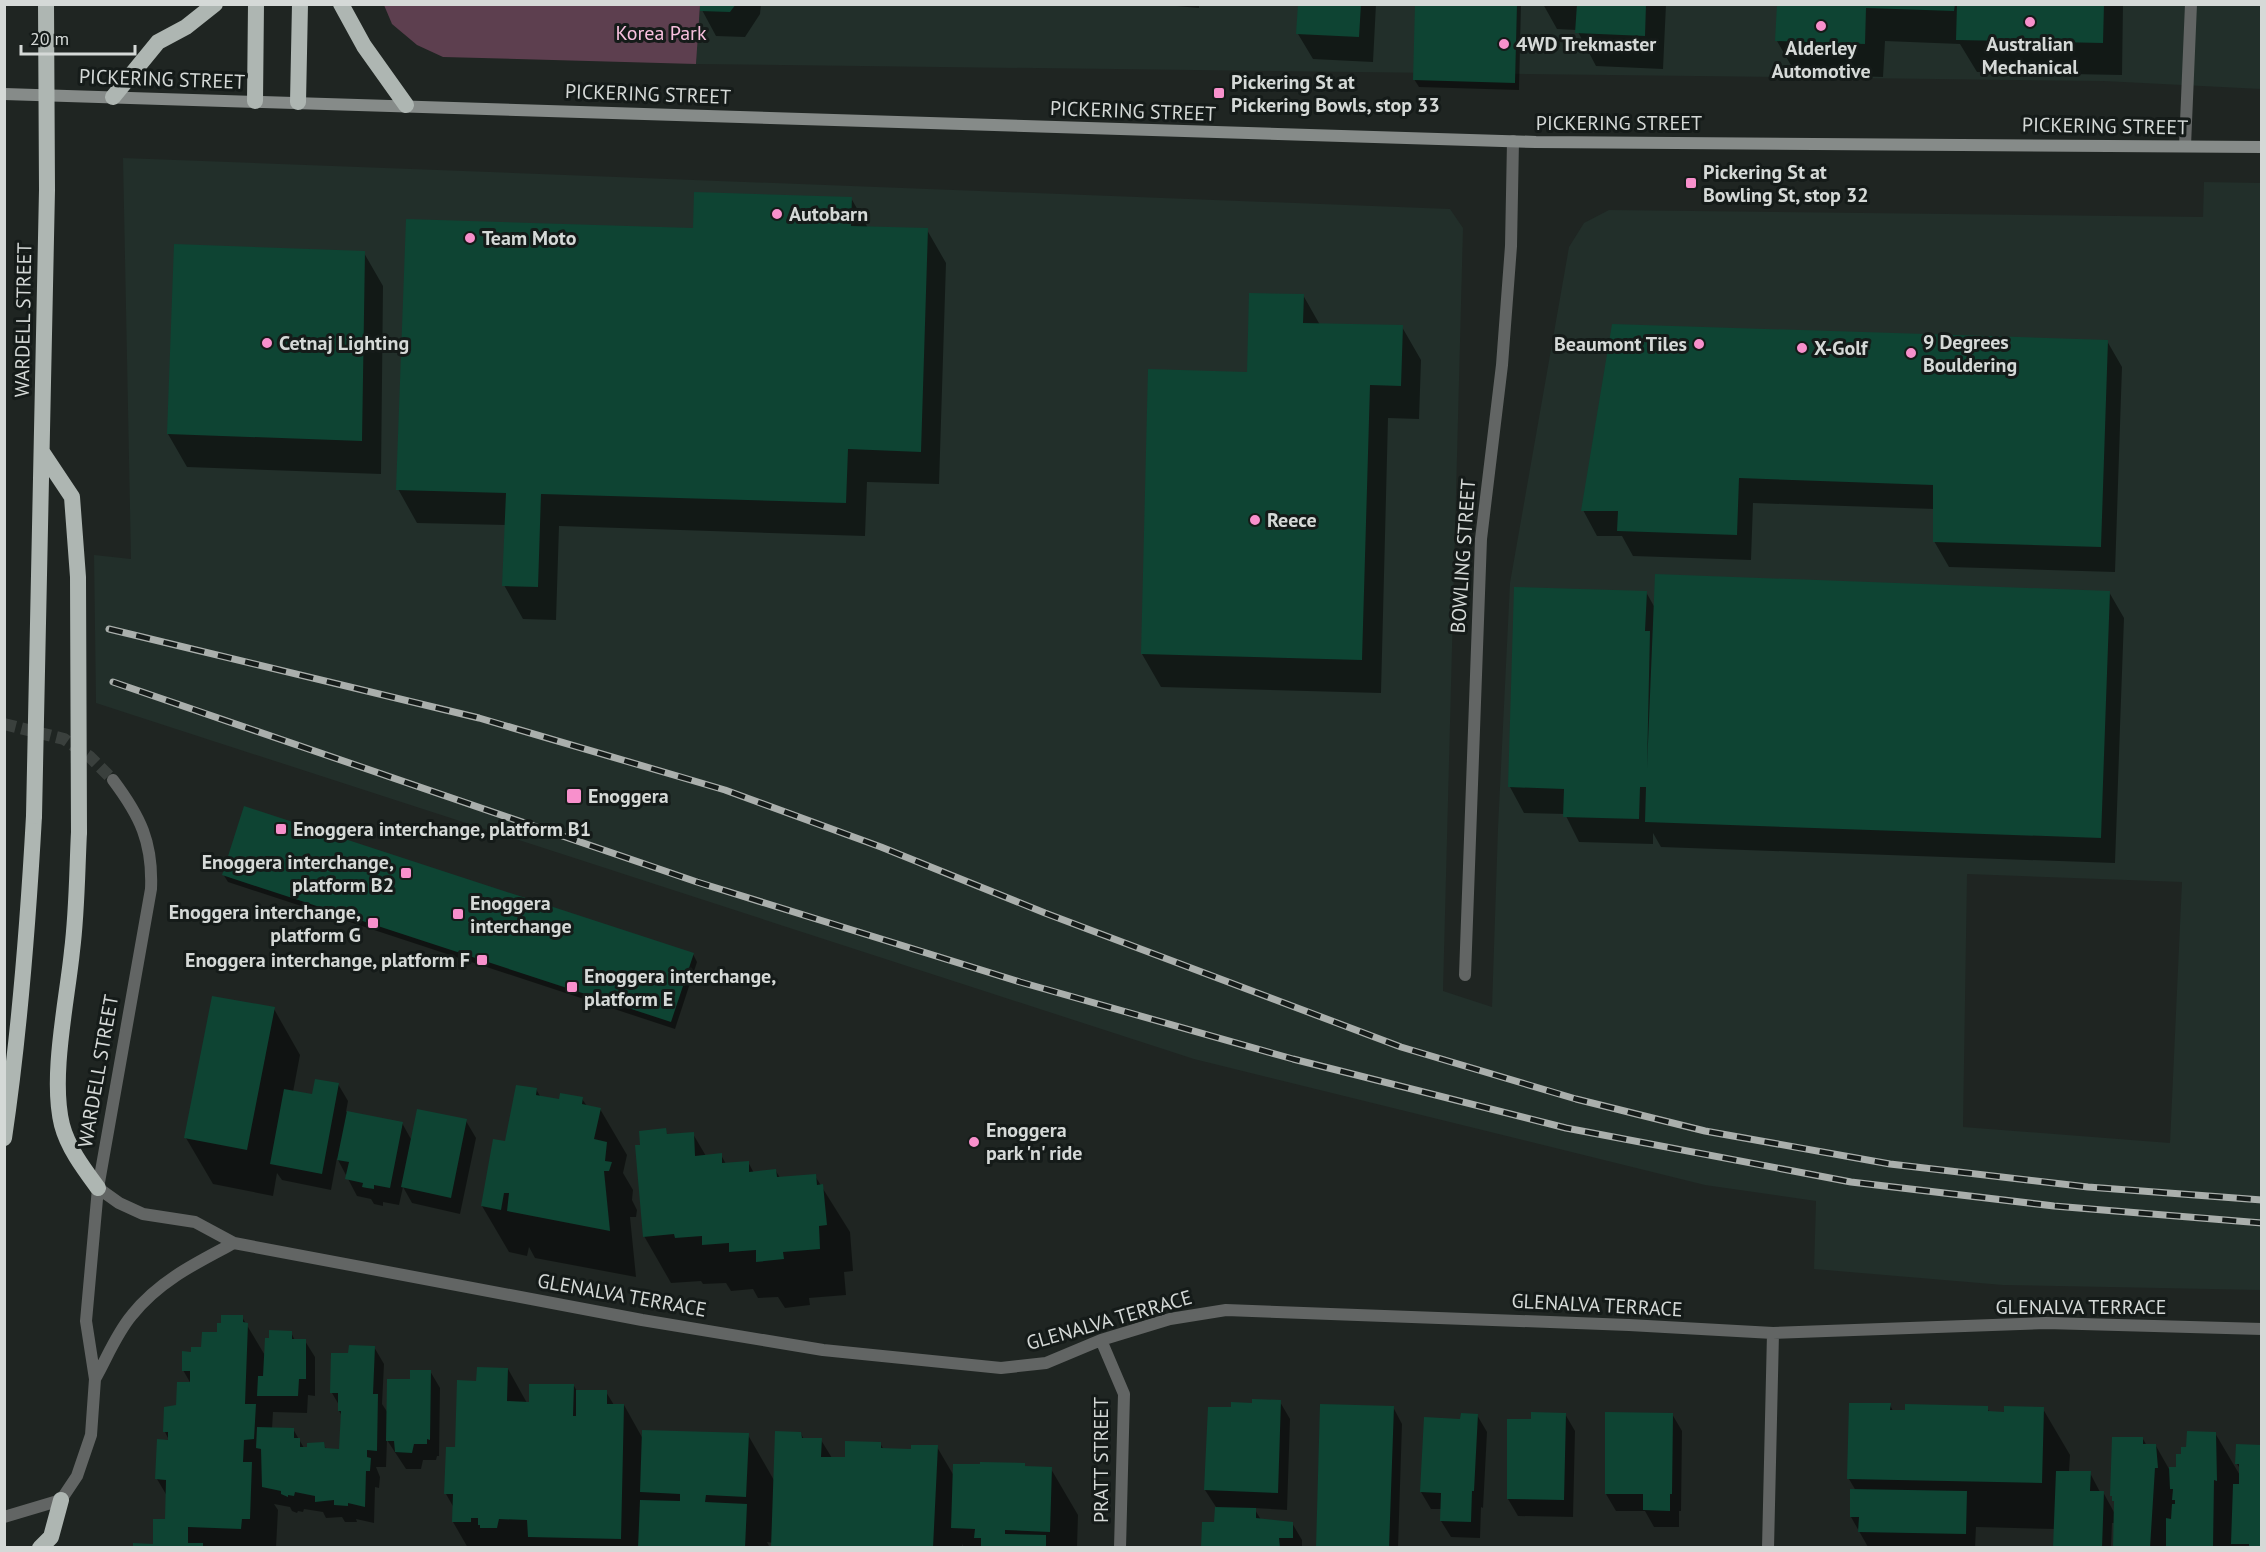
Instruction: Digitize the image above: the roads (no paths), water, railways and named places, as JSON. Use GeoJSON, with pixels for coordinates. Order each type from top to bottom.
{"type":"FeatureCollection","features":[{"type":"Feature","properties":{"kind":"highway","name":"WARDELL STREET"},"geometry":{"type":"LineString","coordinates":[[4,1138],[16,1058],[27,943],[34,816],[47,190],[46,4]]}},
{"type":"Feature","properties":{"kind":"highway"},"geometry":{"type":"LineString","coordinates":[[113,97],[158,42],[186,27],[215,4]]}},
{"type":"Feature","properties":{"kind":"highway"},"geometry":{"type":"LineString","coordinates":[[255,101],[256,4]]}},
{"type":"Feature","properties":{"kind":"highway"},"geometry":{"type":"LineString","coordinates":[[298,102],[300,4]]}},
{"type":"Feature","properties":{"kind":"highway"},"geometry":{"type":"LineString","coordinates":[[341,4],[364,46],[406,105]]}},
{"type":"Feature","properties":{"kind":"highway"},"geometry":{"type":"LineString","coordinates":[[42,452],[72,497],[78,577],[79,832],[73,947],[59,1063],[59,1105],[62,1126],[71,1148],[98,1188]]}},
{"type":"Feature","properties":{"kind":"highway"},"geometry":{"type":"LineString","coordinates":[[40,1548],[51,1537],[62,1500]]}},
{"type":"Feature","properties":{"kind":"main road","name":"PICKERING STREET"},"geometry":{"type":"LineString","coordinates":[[4,94],[1513,141],[2262,147]]}},
{"type":"Feature","properties":{"kind":"street"},"geometry":{"type":"LineString","coordinates":[[2185,146],[2191,4]]}},
{"type":"Feature","properties":{"kind":"street","name":"BOWLING STREET"},"geometry":{"type":"LineString","coordinates":[[1465,975],[1480,539],[1502,365],[1511,246],[1513,141]]}},
{"type":"Feature","properties":{"kind":"street","name":"WARDELL STREET"},"geometry":{"type":"LineString","coordinates":[[62,1500],[77,1476],[86,1450],[93,1411],[95,1379],[86,1321],[98,1188],[151,889],[150,848],[143,826],[132,805],[113,780]]}},
{"type":"Feature","properties":{"kind":"street","name":"GLENALVA TERRACE"},"geometry":{"type":"LineString","coordinates":[[98,1188],[119,1203],[143,1214],[195,1222],[234,1243],[631,1318],[824,1350],[1001,1368],[1046,1363],[1101,1340],[1170,1319],[1226,1310],[1629,1325],[1773,1333],[2046,1323],[2262,1329]]}},
{"type":"Feature","properties":{"kind":"street","name":"WARDELL STREET"},"geometry":{"type":"LineString","coordinates":[[95,1379],[117,1336],[148,1296],[171,1277],[234,1243]]}},
{"type":"Feature","properties":{"kind":"street"},"geometry":{"type":"LineString","coordinates":[[1768,1548],[1773,1333]]}},
{"type":"Feature","properties":{"kind":"street","name":"PRATT STREET"},"geometry":{"type":"LineString","coordinates":[[1101,1340],[1124,1394],[1120,1548]]}},
{"type":"Feature","properties":{"kind":"street"},"geometry":{"type":"LineString","coordinates":[[4,1517],[62,1500]]}},
{"type":"Feature","properties":{"kind":"tunnel"},"geometry":{"type":"LineString","coordinates":[[4,724],[64,739],[90,757],[113,780]]}},
{"type":"Feature","properties":{"kind":"railway"},"geometry":{"type":"LineString","coordinates":[[109,629],[479,718],[725,790],[881,847],[1045,913],[1401,1047],[1576,1099],[1705,1131],[1890,1164],[2088,1187],[2262,1200]]}},
{"type":"Feature","properties":{"kind":"railway"},"geometry":{"type":"LineString","coordinates":[[113,682],[697,882],[1020,982],[1293,1059],[1566,1128],[1851,1182],[2054,1206],[2262,1223]]}},
{"type":"Feature","properties":{"kind":"place","name":"Australian Mechanical"},"geometry":{"type":"Point","coordinates":[2030,22]}},
{"type":"Feature","properties":{"kind":"place","name":"Alderley Automotive"},"geometry":{"type":"Point","coordinates":[1821,26]}},
{"type":"Feature","properties":{"kind":"place","name":"4WD Trekmaster"},"geometry":{"type":"Point","coordinates":[1504,44]}},
{"type":"Feature","properties":{"kind":"place","name":"Pickering St at Pickering Bowls, stop 33"},"geometry":{"type":"Point","coordinates":[1219,93]}},
{"type":"Feature","properties":{"kind":"place","name":"Pickering St at Bowling St, stop 32"},"geometry":{"type":"Point","coordinates":[1691,183]}},
{"type":"Feature","properties":{"kind":"place","name":"Autobarn"},"geometry":{"type":"Point","coordinates":[777,214]}},
{"type":"Feature","properties":{"kind":"place","name":"Team Moto"},"geometry":{"type":"Point","coordinates":[470,238]}},
{"type":"Feature","properties":{"kind":"place","name":"Cetnaj Lighting"},"geometry":{"type":"Point","coordinates":[267,343]}},
{"type":"Feature","properties":{"kind":"place","name":"Beaumont Tiles"},"geometry":{"type":"Point","coordinates":[1699,344]}},
{"type":"Feature","properties":{"kind":"place","name":"X-Golf"},"geometry":{"type":"Point","coordinates":[1802,348]}},
{"type":"Feature","properties":{"kind":"place","name":"9 Degrees Bouldering"},"geometry":{"type":"Point","coordinates":[1911,353]}},
{"type":"Feature","properties":{"kind":"place","name":"Reece"},"geometry":{"type":"Point","coordinates":[1255,520]}},
{"type":"Feature","properties":{"kind":"place","name":"Enoggera"},"geometry":{"type":"Point","coordinates":[574,796]}},
{"type":"Feature","properties":{"kind":"place","name":"Enoggera interchange, platform B1"},"geometry":{"type":"Point","coordinates":[281,829]}},
{"type":"Feature","properties":{"kind":"place","name":"Enoggera interchange, platform B2"},"geometry":{"type":"Point","coordinates":[406,873]}},
{"type":"Feature","properties":{"kind":"place","name":"Enoggera interchange"},"geometry":{"type":"Point","coordinates":[458,914]}},
{"type":"Feature","properties":{"kind":"place","name":"Enoggera interchange, platform G"},"geometry":{"type":"Point","coordinates":[373,923]}},
{"type":"Feature","properties":{"kind":"place","name":"Enoggera interchange, platform F"},"geometry":{"type":"Point","coordinates":[482,960]}},
{"type":"Feature","properties":{"kind":"place","name":"Enoggera interchange, platform E"},"geometry":{"type":"Point","coordinates":[572,987]}},
{"type":"Feature","properties":{"kind":"place","name":"Enoggera park 'n' ride"},"geometry":{"type":"Point","coordinates":[974,1142]}},
{"type":"Feature","properties":{"kind":"park label","name":"Korea Park"},"geometry":{"type":"Point","coordinates":[661,33]}}]}
